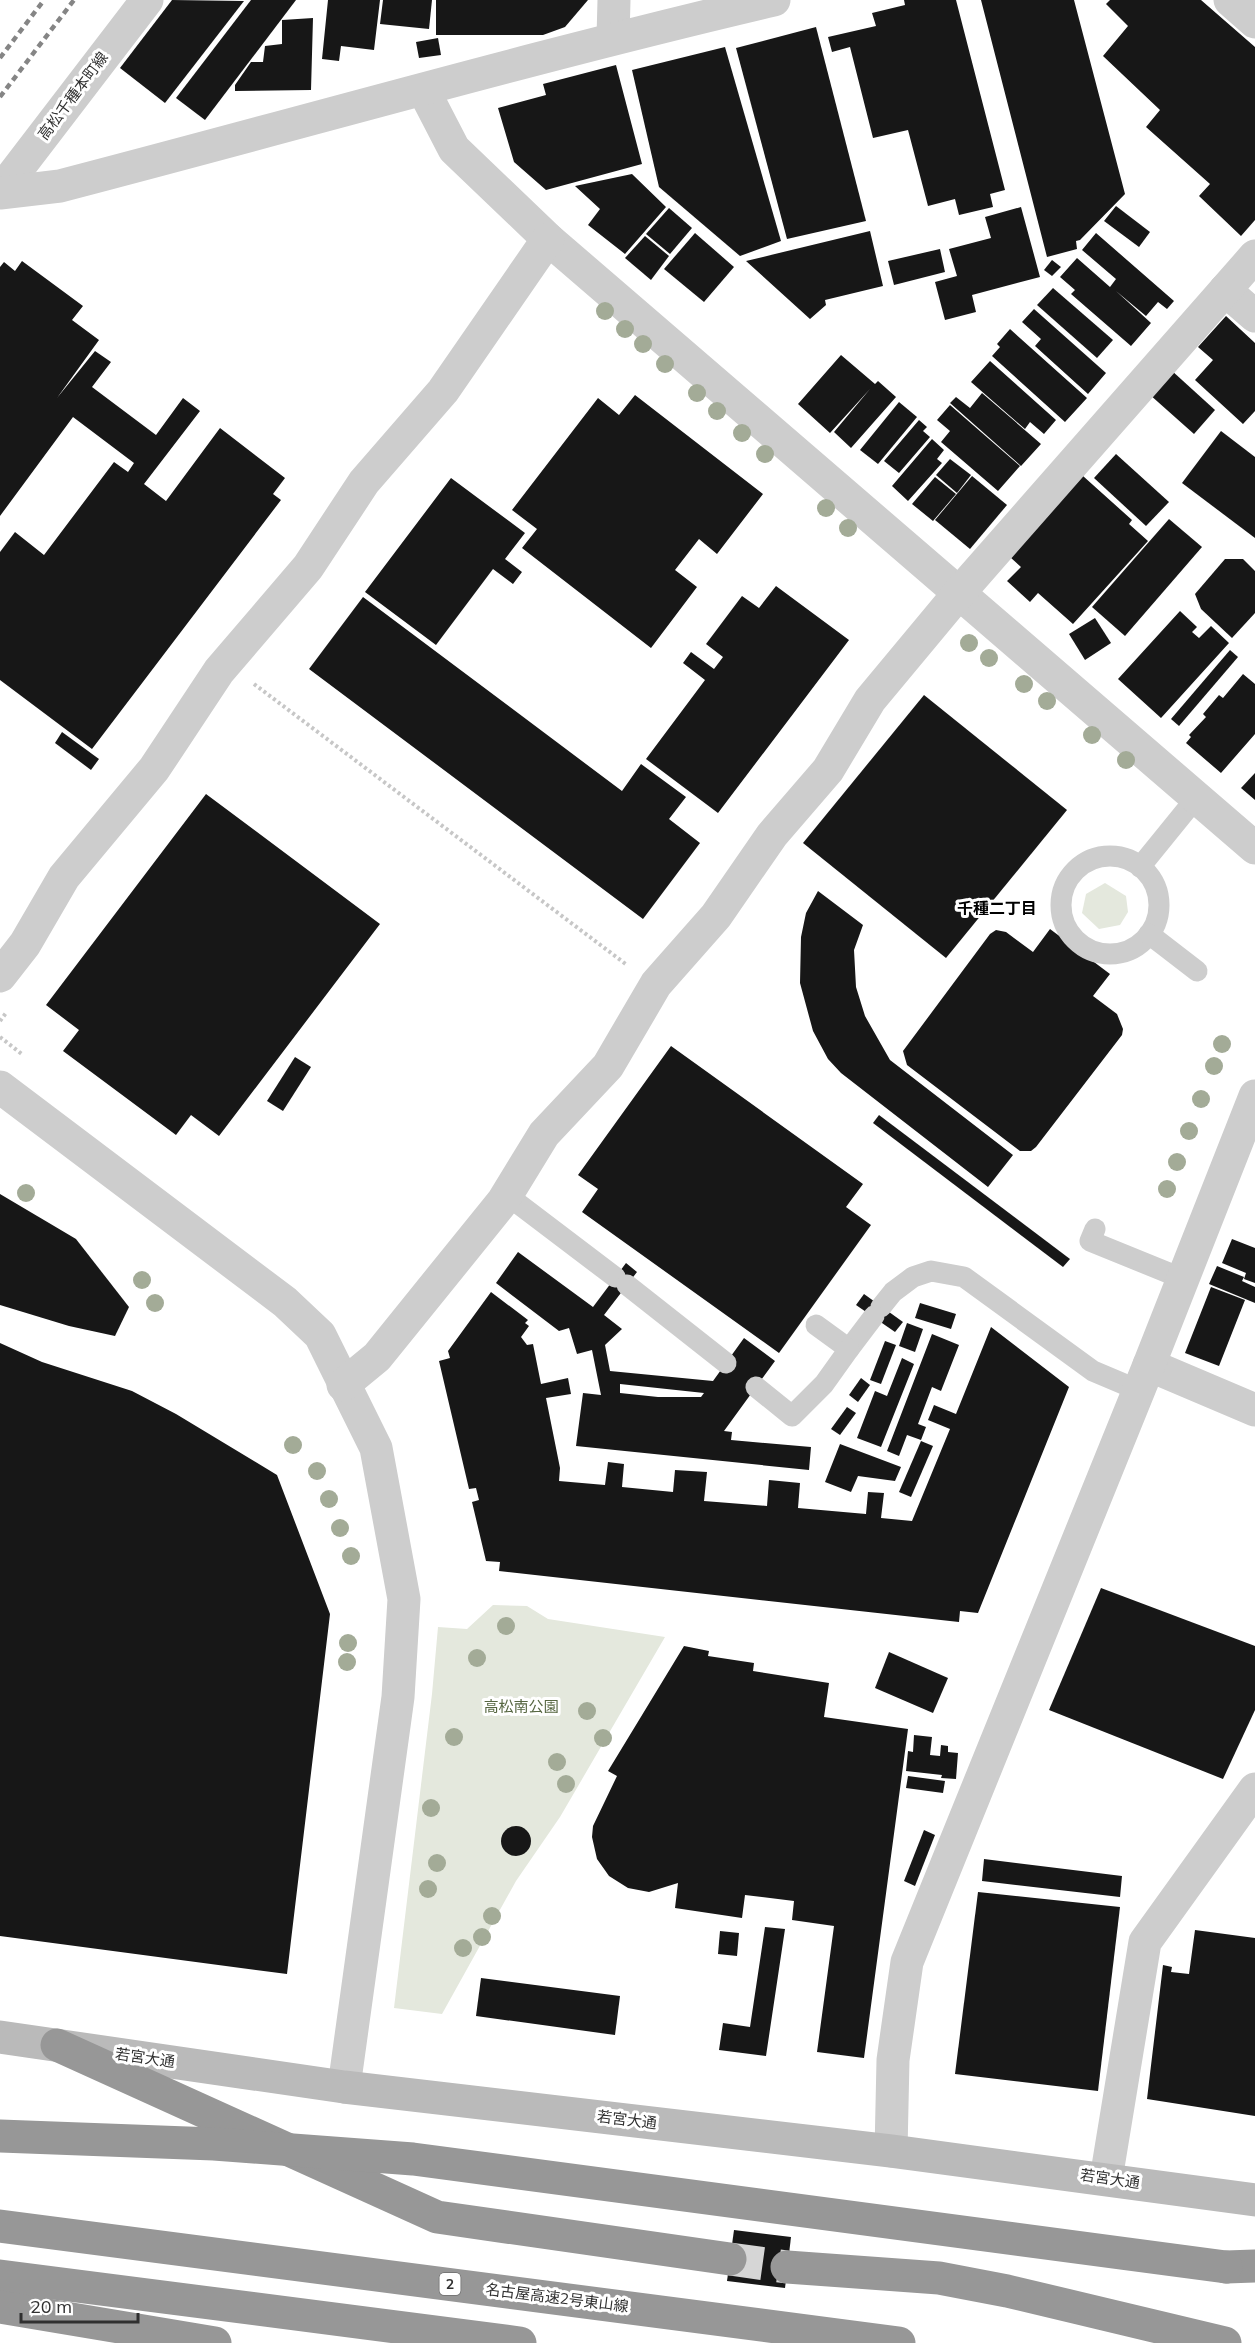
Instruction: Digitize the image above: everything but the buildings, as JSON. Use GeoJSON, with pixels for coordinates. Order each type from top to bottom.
{"type":"FeatureCollection","features":[{"type":"Feature","properties":{"kind":"highway"},"geometry":{"type":"LineString","coordinates":[[57,2045],[437,2217],[730,2259]]}},
{"type":"Feature","properties":{"kind":"highway"},"geometry":{"type":"LineString","coordinates":[[0,2136],[225,2144],[413,2159],[1240,2266]]}},
{"type":"Feature","properties":{"kind":"highway","name":"名古屋高速2号東山線"},"geometry":{"type":"LineString","coordinates":[[0,2226],[899,2343]]}},
{"type":"Feature","properties":{"kind":"highway"},"geometry":{"type":"LineString","coordinates":[[788,2266],[939,2278],[1007,2291],[1225,2343]]}},
{"type":"Feature","properties":{"kind":"highway"},"geometry":{"type":"LineString","coordinates":[[0,2276],[520,2343]]}},
{"type":"Feature","properties":{"kind":"highway"},"geometry":{"type":"LineString","coordinates":[[0,2287],[304,2314]]}},
{"type":"Feature","properties":{"kind":"highway"},"geometry":{"type":"LineString","coordinates":[[0,2307],[215,2343]]}},
{"type":"Feature","properties":{"kind":"highway"},"geometry":{"type":"LineString","coordinates":[[0,2318],[194,2343]]}},
{"type":"Feature","properties":{"kind":"street","name":"高松千種本町線"},"geometry":{"type":"LineString","coordinates":[[0,192],[147,0]]}},
{"type":"Feature","properties":{"kind":"street"},"geometry":{"type":"LineString","coordinates":[[613,38],[614,0]]}},
{"type":"Feature","properties":{"kind":"street"},"geometry":{"type":"LineString","coordinates":[[0,192],[60,186],[424,91],[613,38],[774,0]]}},
{"type":"Feature","properties":{"kind":"street"},"geometry":{"type":"LineString","coordinates":[[1230,0],[1255,22]]}},
{"type":"Feature","properties":{"kind":"street"},"geometry":{"type":"LineString","coordinates":[[424,91],[454,149],[548,239],[1255,848]]}},
{"type":"Feature","properties":{"kind":"street"},"geometry":{"type":"LineString","coordinates":[[0,976],[25,944],[64,877],[154,769],[219,671],[308,567],[364,482],[444,391],[548,239]]}},
{"type":"Feature","properties":{"kind":"street"},"geometry":{"type":"LineString","coordinates":[[343,1385],[377,1357],[507,1195],[544,1134],[608,1066],[656,984],[716,916],[772,836],[828,770],[870,700],[959,593],[1255,256]]}},
{"type":"Feature","properties":{"kind":"street"},"geometry":{"type":"LineString","coordinates":[[1225,290],[1255,316]]}},
{"type":"Feature","properties":{"kind":"street"},"geometry":{"type":"LineString","coordinates":[[0,1087],[285,1302],[320,1335],[376,1448],[404,1599],[398,1697],[344,2087]]}},
{"type":"Feature","properties":{"kind":"street"},"geometry":{"type":"LineString","coordinates":[[891,2151],[893,2060],[907,1962],[1144,1378],[1181,1278],[1255,1096]]}},
{"type":"Feature","properties":{"kind":"street"},"geometry":{"type":"LineString","coordinates":[[1144,1378],[1255,1410]]}},
{"type":"Feature","properties":{"kind":"street"},"geometry":{"type":"LineString","coordinates":[[1107,2179],[1145,1942],[1255,1789]]}},
{"type":"Feature","properties":{"kind":"street","name":"若宮大通"},"geometry":{"type":"LineString","coordinates":[[0,2037],[344,2087],[891,2151],[1255,2200]]}},
{"type":"Feature","properties":{"kind":"lane"},"geometry":{"type":"LineString","coordinates":[[1140,867],[1196,798]]}},
{"type":"Feature","properties":{"kind":"lane"},"geometry":{"type":"LineString","coordinates":[[1106,856],[1122,857],[1140,867],[1149,875],[1156,889],[1159,905],[1156,920],[1149,934],[1138,945],[1123,952],[1107,954],[1092,951],[1078,942],[1067,930],[1062,914],[1061,898],[1066,883],[1076,870],[1089,860],[1106,856]]}},
{"type":"Feature","properties":{"kind":"lane"},"geometry":{"type":"LineString","coordinates":[[1149,934],[1197,970]]}},
{"type":"Feature","properties":{"kind":"lane"},"geometry":{"type":"LineString","coordinates":[[507,1195],[726,1363]]}},
{"type":"Feature","properties":{"kind":"lane"},"geometry":{"type":"LineString","coordinates":[[1095,1229],[1090,1241],[1181,1278]]}},
{"type":"Feature","properties":{"kind":"lane"},"geometry":{"type":"LineString","coordinates":[[756,1387],[792,1416],[824,1384],[893,1292],[913,1277],[931,1271],[964,1277],[1093,1371],[1144,1378]]}},
{"type":"Feature","properties":{"kind":"lane"},"geometry":{"type":"LineString","coordinates":[[816,1325],[849,1349]]}},
{"type":"Feature","properties":{"kind":"path"},"geometry":{"type":"LineString","coordinates":[[249,681],[630,967]]}},
{"type":"Feature","properties":{"kind":"path"},"geometry":{"type":"LineString","coordinates":[[0,1037],[26,1057]]}},
{"type":"Feature","properties":{"kind":"green space"},"geometry":{"type":"Polygon","coordinates":[[[1105,883],[1126,896],[1128,912],[1120,925],[1099,929],[1082,913],[1086,894],[1105,883]]]}},
{"type":"Feature","properties":{"kind":"green space","name":"高松南公園"},"geometry":{"type":"Polygon","coordinates":[[[493,1605],[527,1606],[548,1619],[665,1637],[560,1817],[516,1881],[442,2014],[394,2008],[438,1627],[467,1629],[493,1605]]]}},
{"type":"Feature","properties":{"kind":"tunnel"},"geometry":{"type":"LineString","coordinates":[[730,2259],[787,2267]]}},
{"type":"Feature","properties":{"kind":"railway"},"geometry":{"type":"LineString","coordinates":[[0,58],[44,0]]}},
{"type":"Feature","properties":{"kind":"railway"},"geometry":{"type":"LineString","coordinates":[[0,97],[74,0]]}},
{"type":"Feature","properties":{"kind":"district","name":"千種二丁目"},"geometry":{"type":"Point","coordinates":[997,908]}}]}
